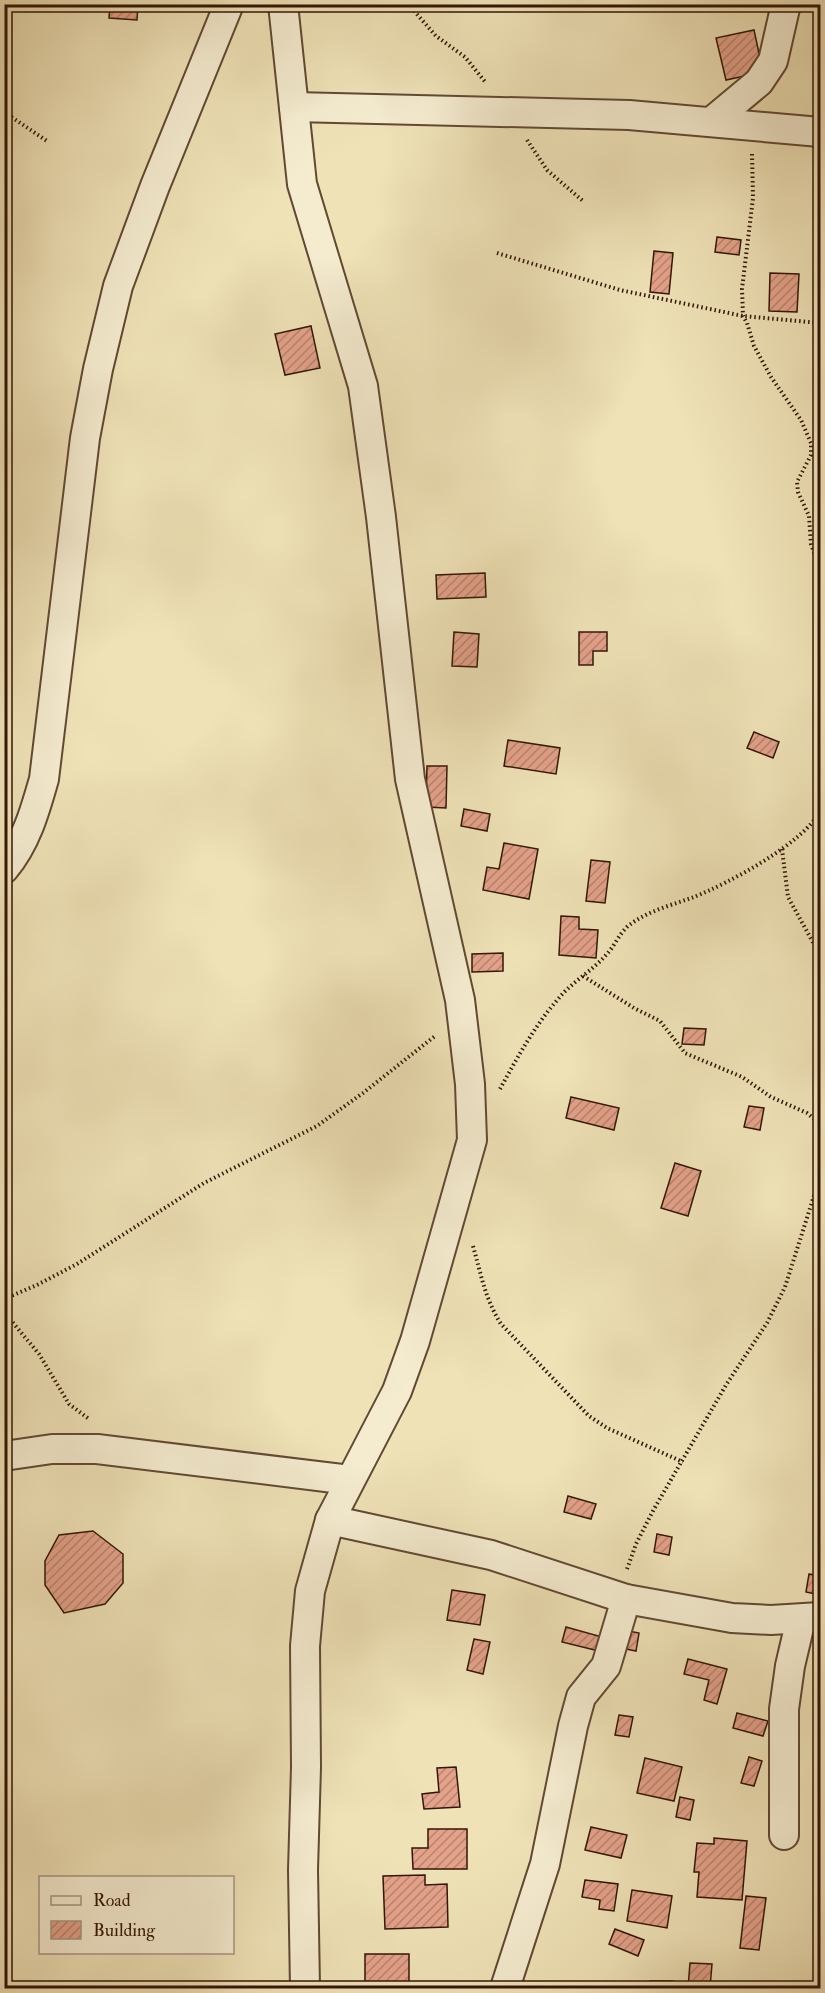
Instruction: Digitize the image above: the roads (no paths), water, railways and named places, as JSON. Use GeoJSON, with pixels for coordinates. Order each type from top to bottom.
{"type":"FeatureCollection","features":[{"type":"Feature","properties":{"kind":"street"},"geometry":{"type":"LineString","coordinates":[[4,869],[12,860],[30,826],[44,779],[85,438],[98,369],[118,286],[155,186],[229,4]]}},
{"type":"Feature","properties":{"kind":"street"},"geometry":{"type":"LineString","coordinates":[[283,4],[302,184],[363,386],[381,518],[410,779],[462,1015],[470,1084],[472,1140],[415,1341],[397,1391],[330,1520],[310,1591],[305,1646],[306,1767],[303,1870],[305,1989]]}},
{"type":"Feature","properties":{"kind":"street"},"geometry":{"type":"LineString","coordinates":[[711,122],[759,82],[773,61],[786,4]]}},
{"type":"Feature","properties":{"kind":"street"},"geometry":{"type":"LineString","coordinates":[[294,107],[629,115],[820,132]]}},
{"type":"Feature","properties":{"kind":"street"},"geometry":{"type":"LineString","coordinates":[[4,1456],[52,1449],[97,1449],[350,1480]]}},
{"type":"Feature","properties":{"kind":"street"},"geometry":{"type":"LineString","coordinates":[[330,1520],[491,1555],[626,1599],[732,1618],[771,1620],[811,1618],[784,1709],[784,1835]]}},
{"type":"Feature","properties":{"kind":"street"},"geometry":{"type":"LineString","coordinates":[[505,1989],[545,1864],[581,1696],[606,1666],[626,1599]]}}]}
